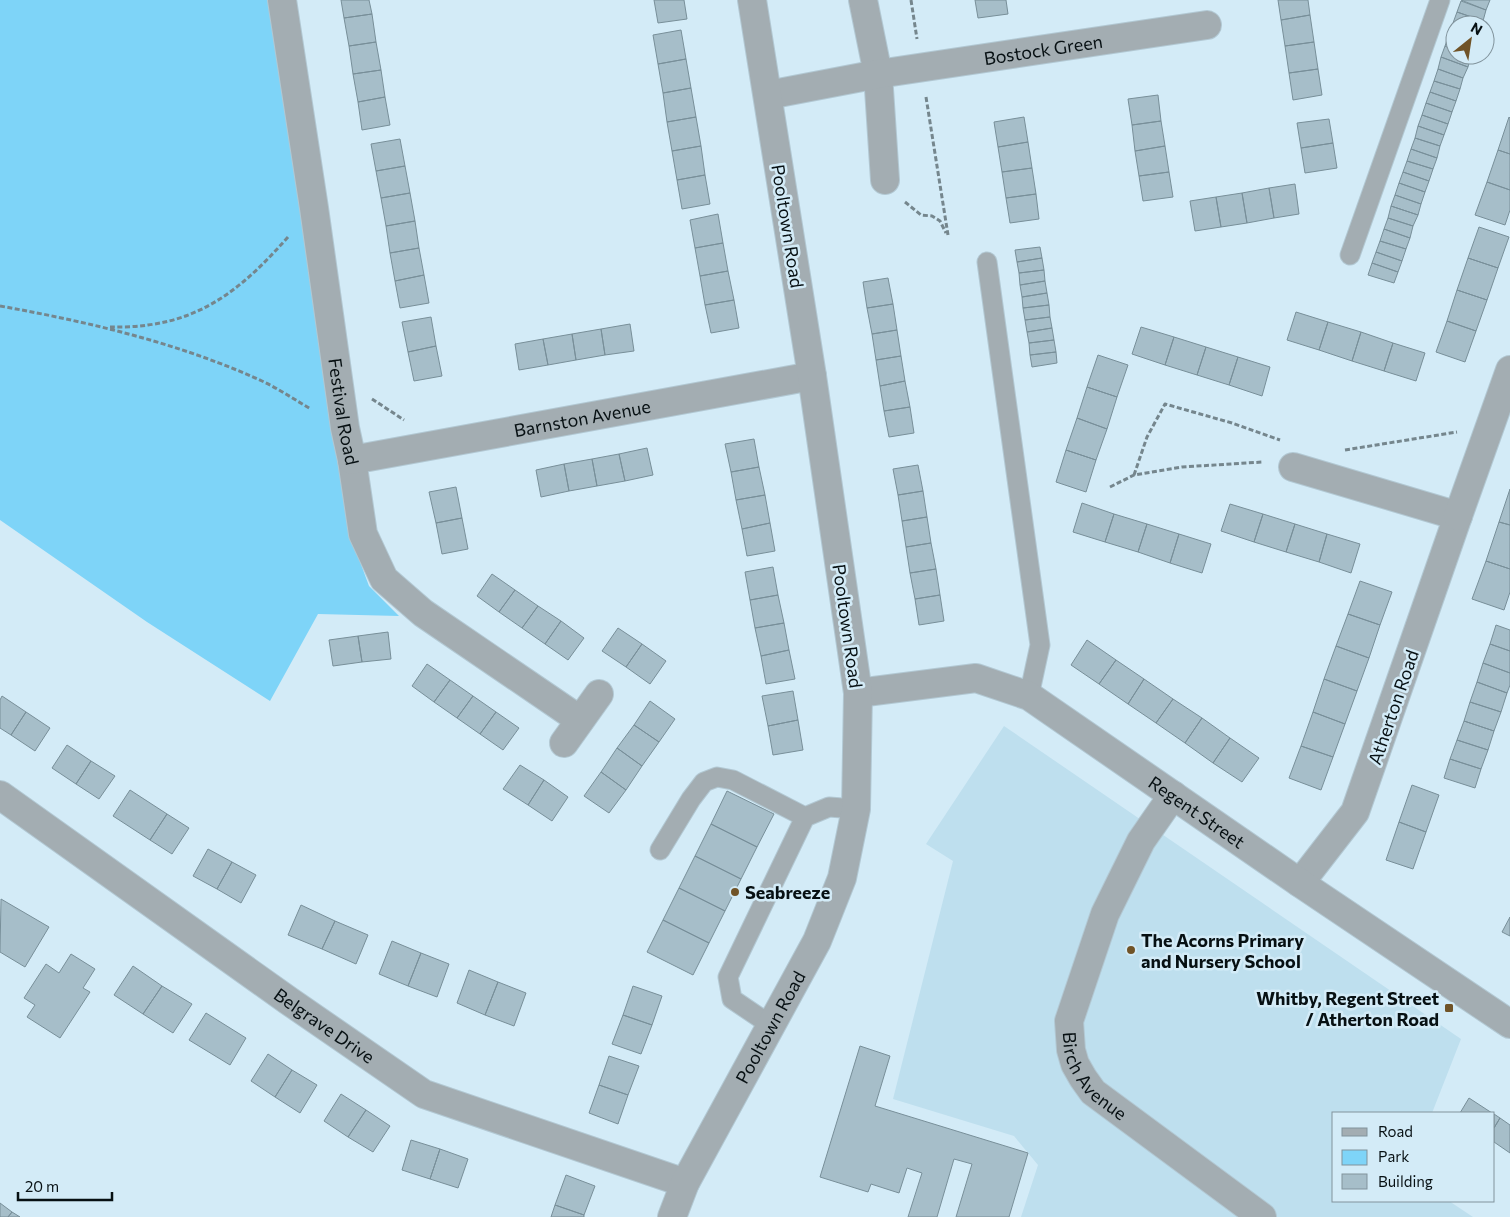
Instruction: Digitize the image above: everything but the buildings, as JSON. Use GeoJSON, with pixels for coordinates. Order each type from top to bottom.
{"type":"FeatureCollection","features":[{"type":"Feature","properties":{"kind":"street","name":"Festival Road"},"geometry":{"type":"LineString","coordinates":[[282,0],[314,208],[337,377],[363,534],[384,579],[423,613],[580,720]]}},
{"type":"Feature","properties":{"kind":"street","name":"Pooltown Road"},"geometry":{"type":"LineString","coordinates":[[672,1217],[685,1183],[817,941],[842,878],[856,809],[858,693],[812,376],[752,0]]}},
{"type":"Feature","properties":{"kind":"street"},"geometry":{"type":"LineString","coordinates":[[863,0],[878,74],[885,180]]}},
{"type":"Feature","properties":{"kind":"street","name":"Bostock Green"},"geometry":{"type":"LineString","coordinates":[[768,95],[878,74],[1207,25]]}},
{"type":"Feature","properties":{"kind":"street","name":"Atherton Road"},"geometry":{"type":"LineString","coordinates":[[1300,883],[1355,812],[1510,370]]}},
{"type":"Feature","properties":{"kind":"street","name":"Barnston Avenue"},"geometry":{"type":"LineString","coordinates":[[352,460],[812,376]]}},
{"type":"Feature","properties":{"kind":"street"},"geometry":{"type":"LineString","coordinates":[[1298,461],[1458,516]]}},
{"type":"Feature","properties":{"kind":"street","name":"Regent Street"},"geometry":{"type":"LineString","coordinates":[[858,693],[976,678],[1029,696],[1300,883],[1510,1024]]}},
{"type":"Feature","properties":{"kind":"street"},"geometry":{"type":"LineString","coordinates":[[564,743],[599,694]]}},
{"type":"Feature","properties":{"kind":"street","name":"Belgrave Drive"},"geometry":{"type":"LineString","coordinates":[[0,795],[424,1094],[685,1183]]}},
{"type":"Feature","properties":{"kind":"street","name":"Birch Avenue"},"geometry":{"type":"LineString","coordinates":[[1173,795],[1141,841],[1105,914],[1069,1021],[1071,1050],[1083,1078],[1093,1092],[1262,1217]]}},
{"type":"Feature","properties":{"kind":"lane"},"geometry":{"type":"LineString","coordinates":[[1350,255],[1440,0]]}},
{"type":"Feature","properties":{"kind":"lane"},"geometry":{"type":"LineString","coordinates":[[987,262],[1040,645],[1029,696]]}},
{"type":"Feature","properties":{"kind":"lane"},"geometry":{"type":"LineString","coordinates":[[660,850],[691,799],[704,782],[717,777],[733,780],[805,817]]}},
{"type":"Feature","properties":{"kind":"lane"},"geometry":{"type":"LineString","coordinates":[[772,1026],[732,999],[728,977],[805,817],[828,806],[856,809]]}},
{"type":"Feature","properties":{"kind":"path"},"geometry":{"type":"LineString","coordinates":[[885,180],[904,201],[921,215],[932,216],[940,221],[948,235],[911,0]]}},
{"type":"Feature","properties":{"kind":"path"},"geometry":{"type":"LineString","coordinates":[[106,327],[148,326],[197,311],[223,298],[252,275],[314,208]]}},
{"type":"Feature","properties":{"kind":"path"},"geometry":{"type":"LineString","coordinates":[[0,306],[106,327],[184,351],[263,382],[345,428]]}},
{"type":"Feature","properties":{"kind":"path"},"geometry":{"type":"LineString","coordinates":[[337,377],[442,444]]}},
{"type":"Feature","properties":{"kind":"path"},"geometry":{"type":"LineString","coordinates":[[1134,475],[1147,437],[1165,404],[1232,423],[1298,461]]}},
{"type":"Feature","properties":{"kind":"path"},"geometry":{"type":"LineString","coordinates":[[1110,487],[1134,475],[1182,467],[1298,461],[1334,452],[1490,427]]}},
{"type":"Feature","properties":{"kind":"shaded area","name":"The Acorns Primary and Nursery School"},"geometry":{"type":"Polygon","coordinates":[[[1004,726],[1461,1039],[1432,1112],[1332,1112],[1332,1202],[1450,1202],[1473,1217],[1021,1217],[1038,1165],[1014,1136],[893,1099],[953,861],[926,844],[1004,726]]]}},
{"type":"Feature","properties":{"kind":"green space"},"geometry":{"type":"Polygon","coordinates":[[[0,0],[270,0],[348,529],[369,586],[399,616],[318,614],[270,701],[147,622],[0,520],[0,0]]]}},
{"type":"Feature","properties":{"kind":"place","name":"Seabreeze"},"geometry":{"type":"Point","coordinates":[735,892]}},
{"type":"Feature","properties":{"kind":"place","name":"The Acorns Primary and Nursery School"},"geometry":{"type":"Point","coordinates":[1131,950]}},
{"type":"Feature","properties":{"kind":"place","name":"Whitby, Regent Street / Atherton Road"},"geometry":{"type":"Point","coordinates":[1449,1008]}}]}
